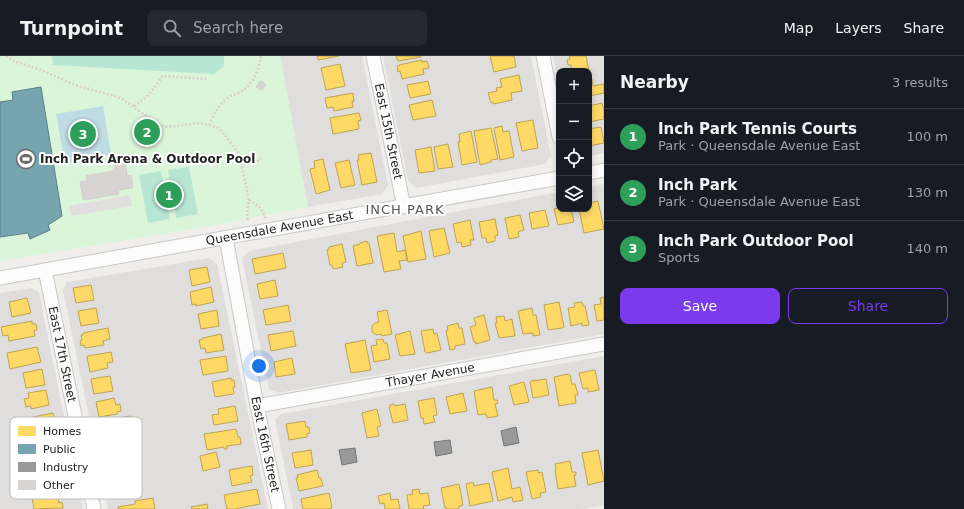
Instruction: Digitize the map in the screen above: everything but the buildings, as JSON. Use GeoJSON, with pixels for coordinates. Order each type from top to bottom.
{"type":"FeatureCollection","features":[{"type":"Feature","properties":{"kind":"street","name":"East 15th Street"},"geometry":{"type":"LineString","coordinates":[[373,56],[404,206]]}},
{"type":"Feature","properties":{"kind":"street"},"geometry":{"type":"LineString","coordinates":[[543,56],[556,122]]}},
{"type":"Feature","properties":{"kind":"street"},"geometry":{"type":"LineString","coordinates":[[592,172],[604,170]]}},
{"type":"Feature","properties":{"kind":"street","name":"Queensdale Avenue East"},"geometry":{"type":"LineString","coordinates":[[0,278],[556,179]]}},
{"type":"Feature","properties":{"kind":"street","name":"East 16th Street"},"geometry":{"type":"LineString","coordinates":[[226,238],[257,406],[279,509]]}},
{"type":"Feature","properties":{"kind":"street","name":"East 17th Street"},"geometry":{"type":"LineString","coordinates":[[45,270],[75,417]]}},
{"type":"Feature","properties":{"kind":"street","name":"Thayer Avenue"},"geometry":{"type":"LineString","coordinates":[[257,406],[604,344]]}},
{"type":"Feature","properties":{"kind":"street","name":"East 17th Street"},"geometry":{"type":"LineString","coordinates":[[92,499],[94,509]]}},
{"type":"Feature","properties":{"kind":"path"},"geometry":{"type":"LineString","coordinates":[[6,56],[14,61],[41,70],[75,85],[121,98],[158,124],[166,127],[200,123],[209,124],[218,128],[238,153],[241,162],[249,200],[247,212],[249,234]]}},
{"type":"Feature","properties":{"kind":"path"},"geometry":{"type":"LineString","coordinates":[[209,124],[215,111],[230,96],[241,92],[248,87],[260,64],[261,56]]}},
{"type":"Feature","properties":{"kind":"path"},"geometry":{"type":"LineString","coordinates":[[134,106],[148,96],[162,76],[208,79]]}},
{"type":"Feature","properties":{"kind":"path"},"geometry":{"type":"LineString","coordinates":[[238,153],[254,162],[257,162],[261,158]]}},
{"type":"Feature","properties":{"kind":"path"},"geometry":{"type":"LineString","coordinates":[[249,200],[259,206],[265,216],[270,230]]}},
{"type":"Feature","properties":{"kind":"shaded area"},"geometry":{"type":"Polygon","coordinates":[[[280,56],[362,56],[388,185],[382,194],[308,207],[280,56]]]}},
{"type":"Feature","properties":{"kind":"shaded area"},"geometry":{"type":"Polygon","coordinates":[[[383,56],[531,56],[551,156],[545,164],[416,188],[408,180],[383,56]]]}},
{"type":"Feature","properties":{"kind":"shaded area"},"geometry":{"type":"Polygon","coordinates":[[[553,56],[604,56],[604,153],[592,155],[592,68],[556,68],[556,70],[553,56]]]}},
{"type":"Feature","properties":{"kind":"shaded area"},"geometry":{"type":"Polygon","coordinates":[[[604,184],[604,334],[278,393],[269,389],[242,258],[249,251],[556,193],[556,212],[592,212],[592,186],[604,184]]]}},
{"type":"Feature","properties":{"kind":"shaded area"},"geometry":{"type":"Polygon","coordinates":[[[130,195],[132,206],[71,216],[69,206],[130,195]]]}},
{"type":"Feature","properties":{"kind":"shaded area"},"geometry":{"type":"Polygon","coordinates":[[[209,258],[217,264],[268,509],[108,509],[106,499],[142,499],[142,417],[89,417],[63,290],[67,282],[209,258]]]}},
{"type":"Feature","properties":{"kind":"shaded area"},"geometry":{"type":"Polygon","coordinates":[[[32,288],[39,293],[64,417],[10,417],[10,499],[81,499],[83,509],[0,509],[0,293],[32,288]]]}},
{"type":"Feature","properties":{"kind":"shaded area"},"geometry":{"type":"Polygon","coordinates":[[[604,356],[604,505],[582,509],[293,509],[275,420],[281,414],[604,356]]]}},
{"type":"Feature","properties":{"kind":"green space"},"geometry":{"type":"Polygon","coordinates":[[[0,56],[280,56],[308,207],[205,227],[0,261],[0,56]]]}},
{"type":"Feature","properties":{"kind":"green space"},"geometry":{"type":"Polygon","coordinates":[[[52,56],[224,56],[224,66],[214,74],[53,65],[52,56]]]}},
{"type":"Feature","properties":{"kind":"green space"},"geometry":{"type":"Polygon","coordinates":[[[189,167],[198,214],[176,218],[168,170],[189,167]]]}},
{"type":"Feature","properties":{"kind":"green space"},"geometry":{"type":"Polygon","coordinates":[[[161,171],[170,219],[148,223],[139,175],[161,171]]]}},
{"type":"Feature","properties":{"kind":"water"},"geometry":{"type":"Polygon","coordinates":[[[103,106],[111,155],[65,164],[56,114],[103,106]]]}},
{"type":"Feature","properties":{"kind":"place","name":"Inch Park"},"geometry":{"type":"Point","coordinates":[147,132]}},
{"type":"Feature","properties":{"kind":"place","name":"Inch Park Outdoor Pool"},"geometry":{"type":"Point","coordinates":[83,134]}},
{"type":"Feature","properties":{"kind":"place","name":"Inch Park Arena & Outdoor Pool"},"geometry":{"type":"Point","coordinates":[26,159]}},
{"type":"Feature","properties":{"kind":"place","name":"Inch Park Tennis Courts"},"geometry":{"type":"Point","coordinates":[169,195]}},
{"type":"Feature","properties":{"kind":"district","name":"INCH PARK"},"geometry":{"type":"Point","coordinates":[405,209]}}]}
